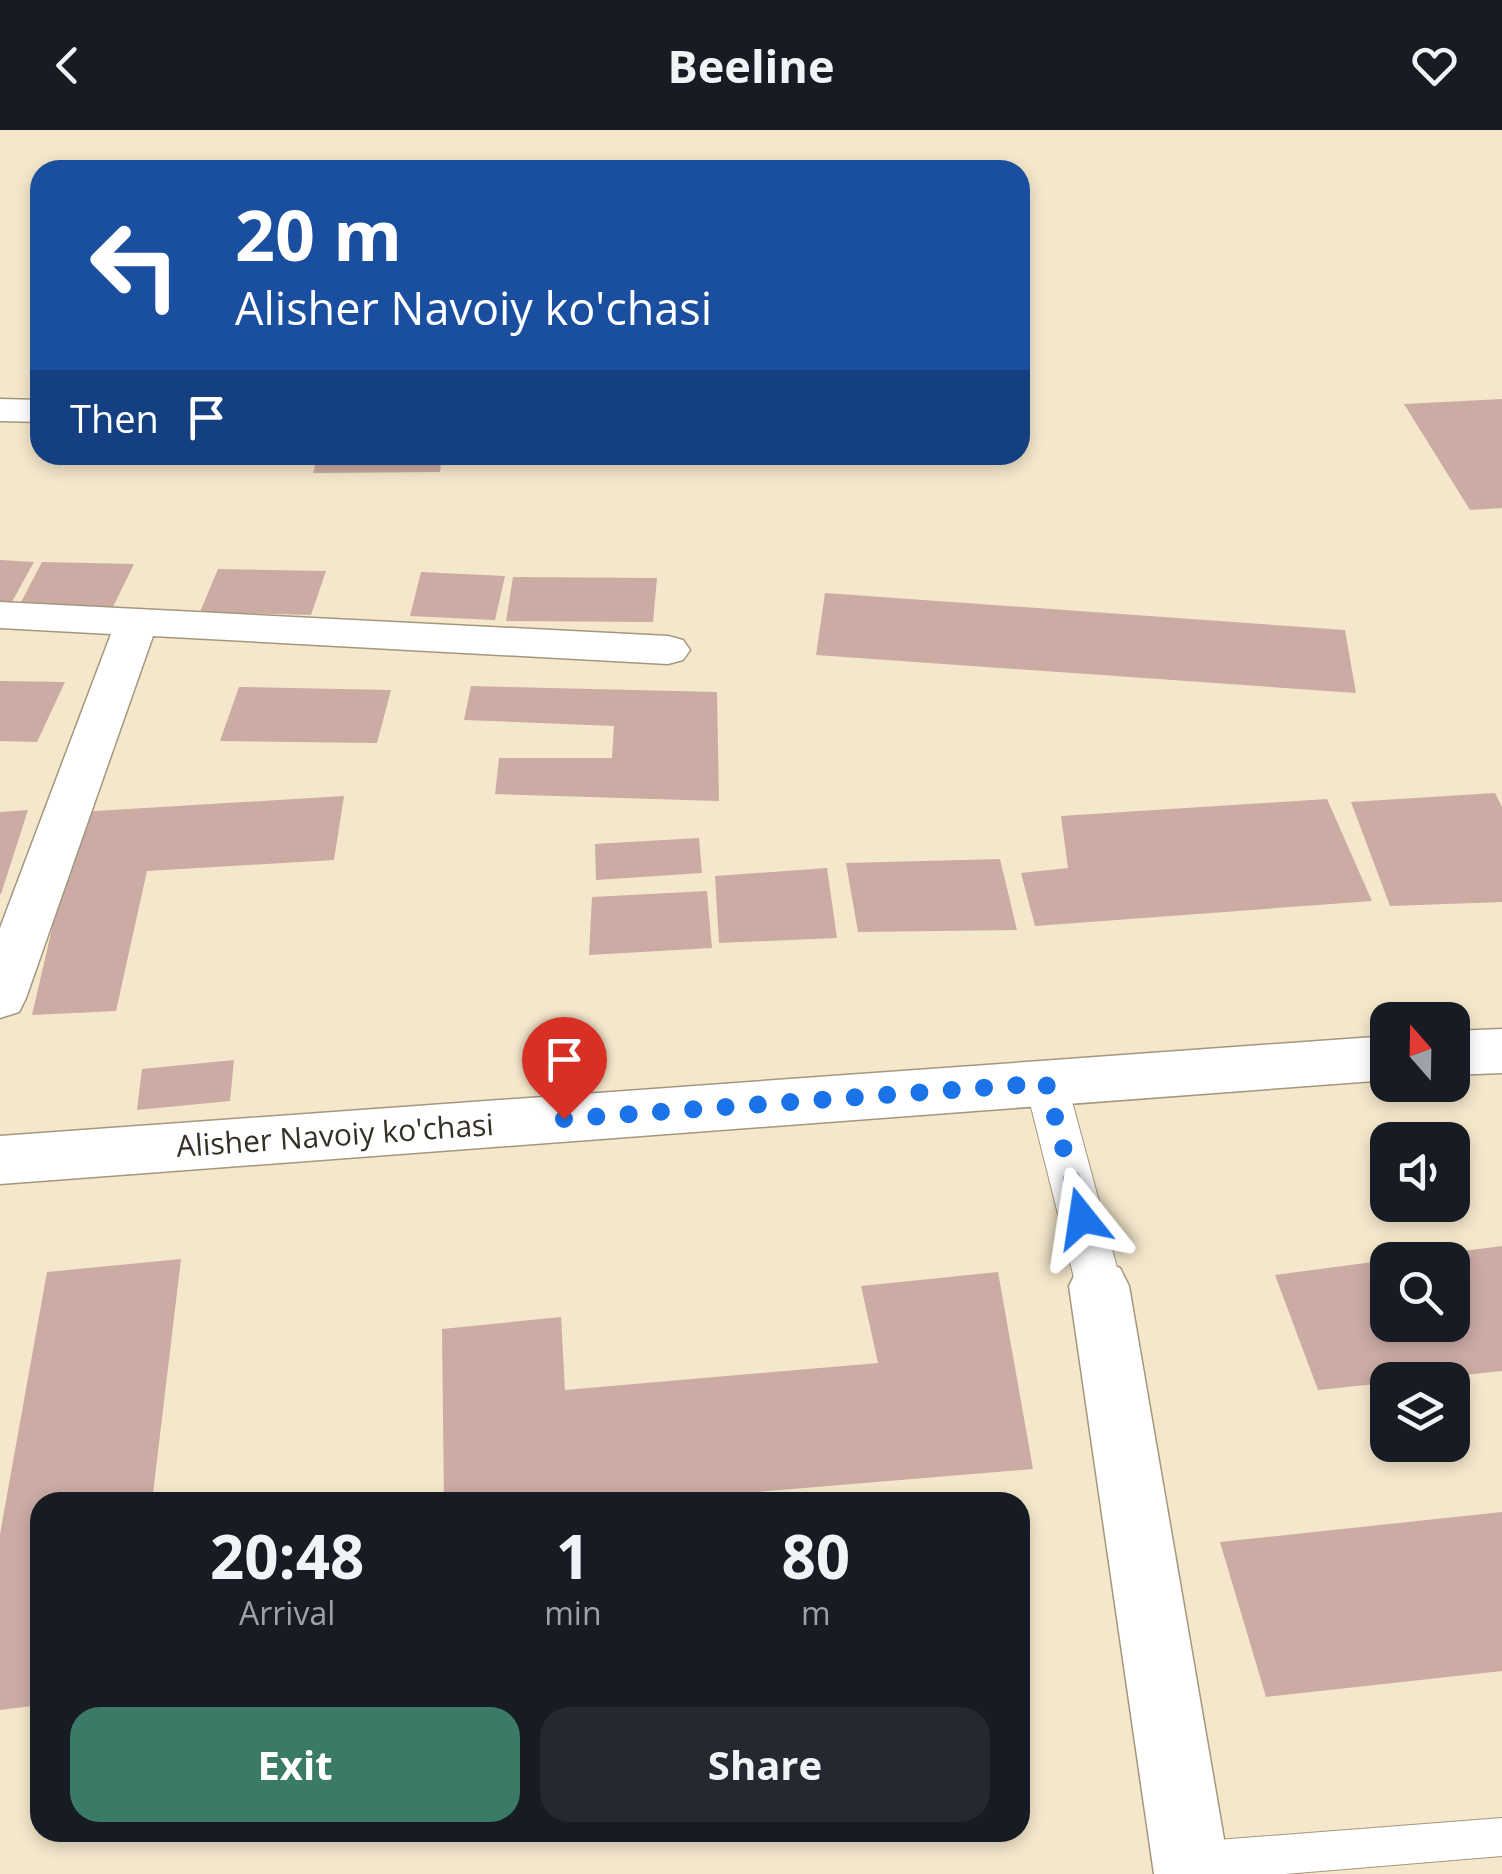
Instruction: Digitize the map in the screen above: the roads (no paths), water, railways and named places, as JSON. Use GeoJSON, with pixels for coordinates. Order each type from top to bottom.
{"type":"FeatureCollection","features":[{"type":"Feature","properties":{"kind":"street"},"geometry":{"type":"LineString","coordinates":[[0,410],[30,410]]}},
{"type":"Feature","properties":{"kind":"street"},"geometry":{"type":"LineString","coordinates":[[0,615],[668,650]]}},
{"type":"Feature","properties":{"kind":"street"},"geometry":{"type":"LineString","coordinates":[[0,998],[136,624]]}},
{"type":"Feature","properties":{"kind":"street"},"geometry":{"type":"LineString","coordinates":[[1470,1052],[1502,1051]]}},
{"type":"Feature","properties":{"kind":"street","name":"Alisher Navoiy ko'chasi"},"geometry":{"type":"LineString","coordinates":[[0,1160],[1370,1059]]}},
{"type":"Feature","properties":{"kind":"street"},"geometry":{"type":"LineString","coordinates":[[1046,1083],[1099,1286],[1191,1868]]}},
{"type":"Feature","properties":{"kind":"lane"},"geometry":{"type":"LineString","coordinates":[[1191,1868],[1502,1837]]}}]}
